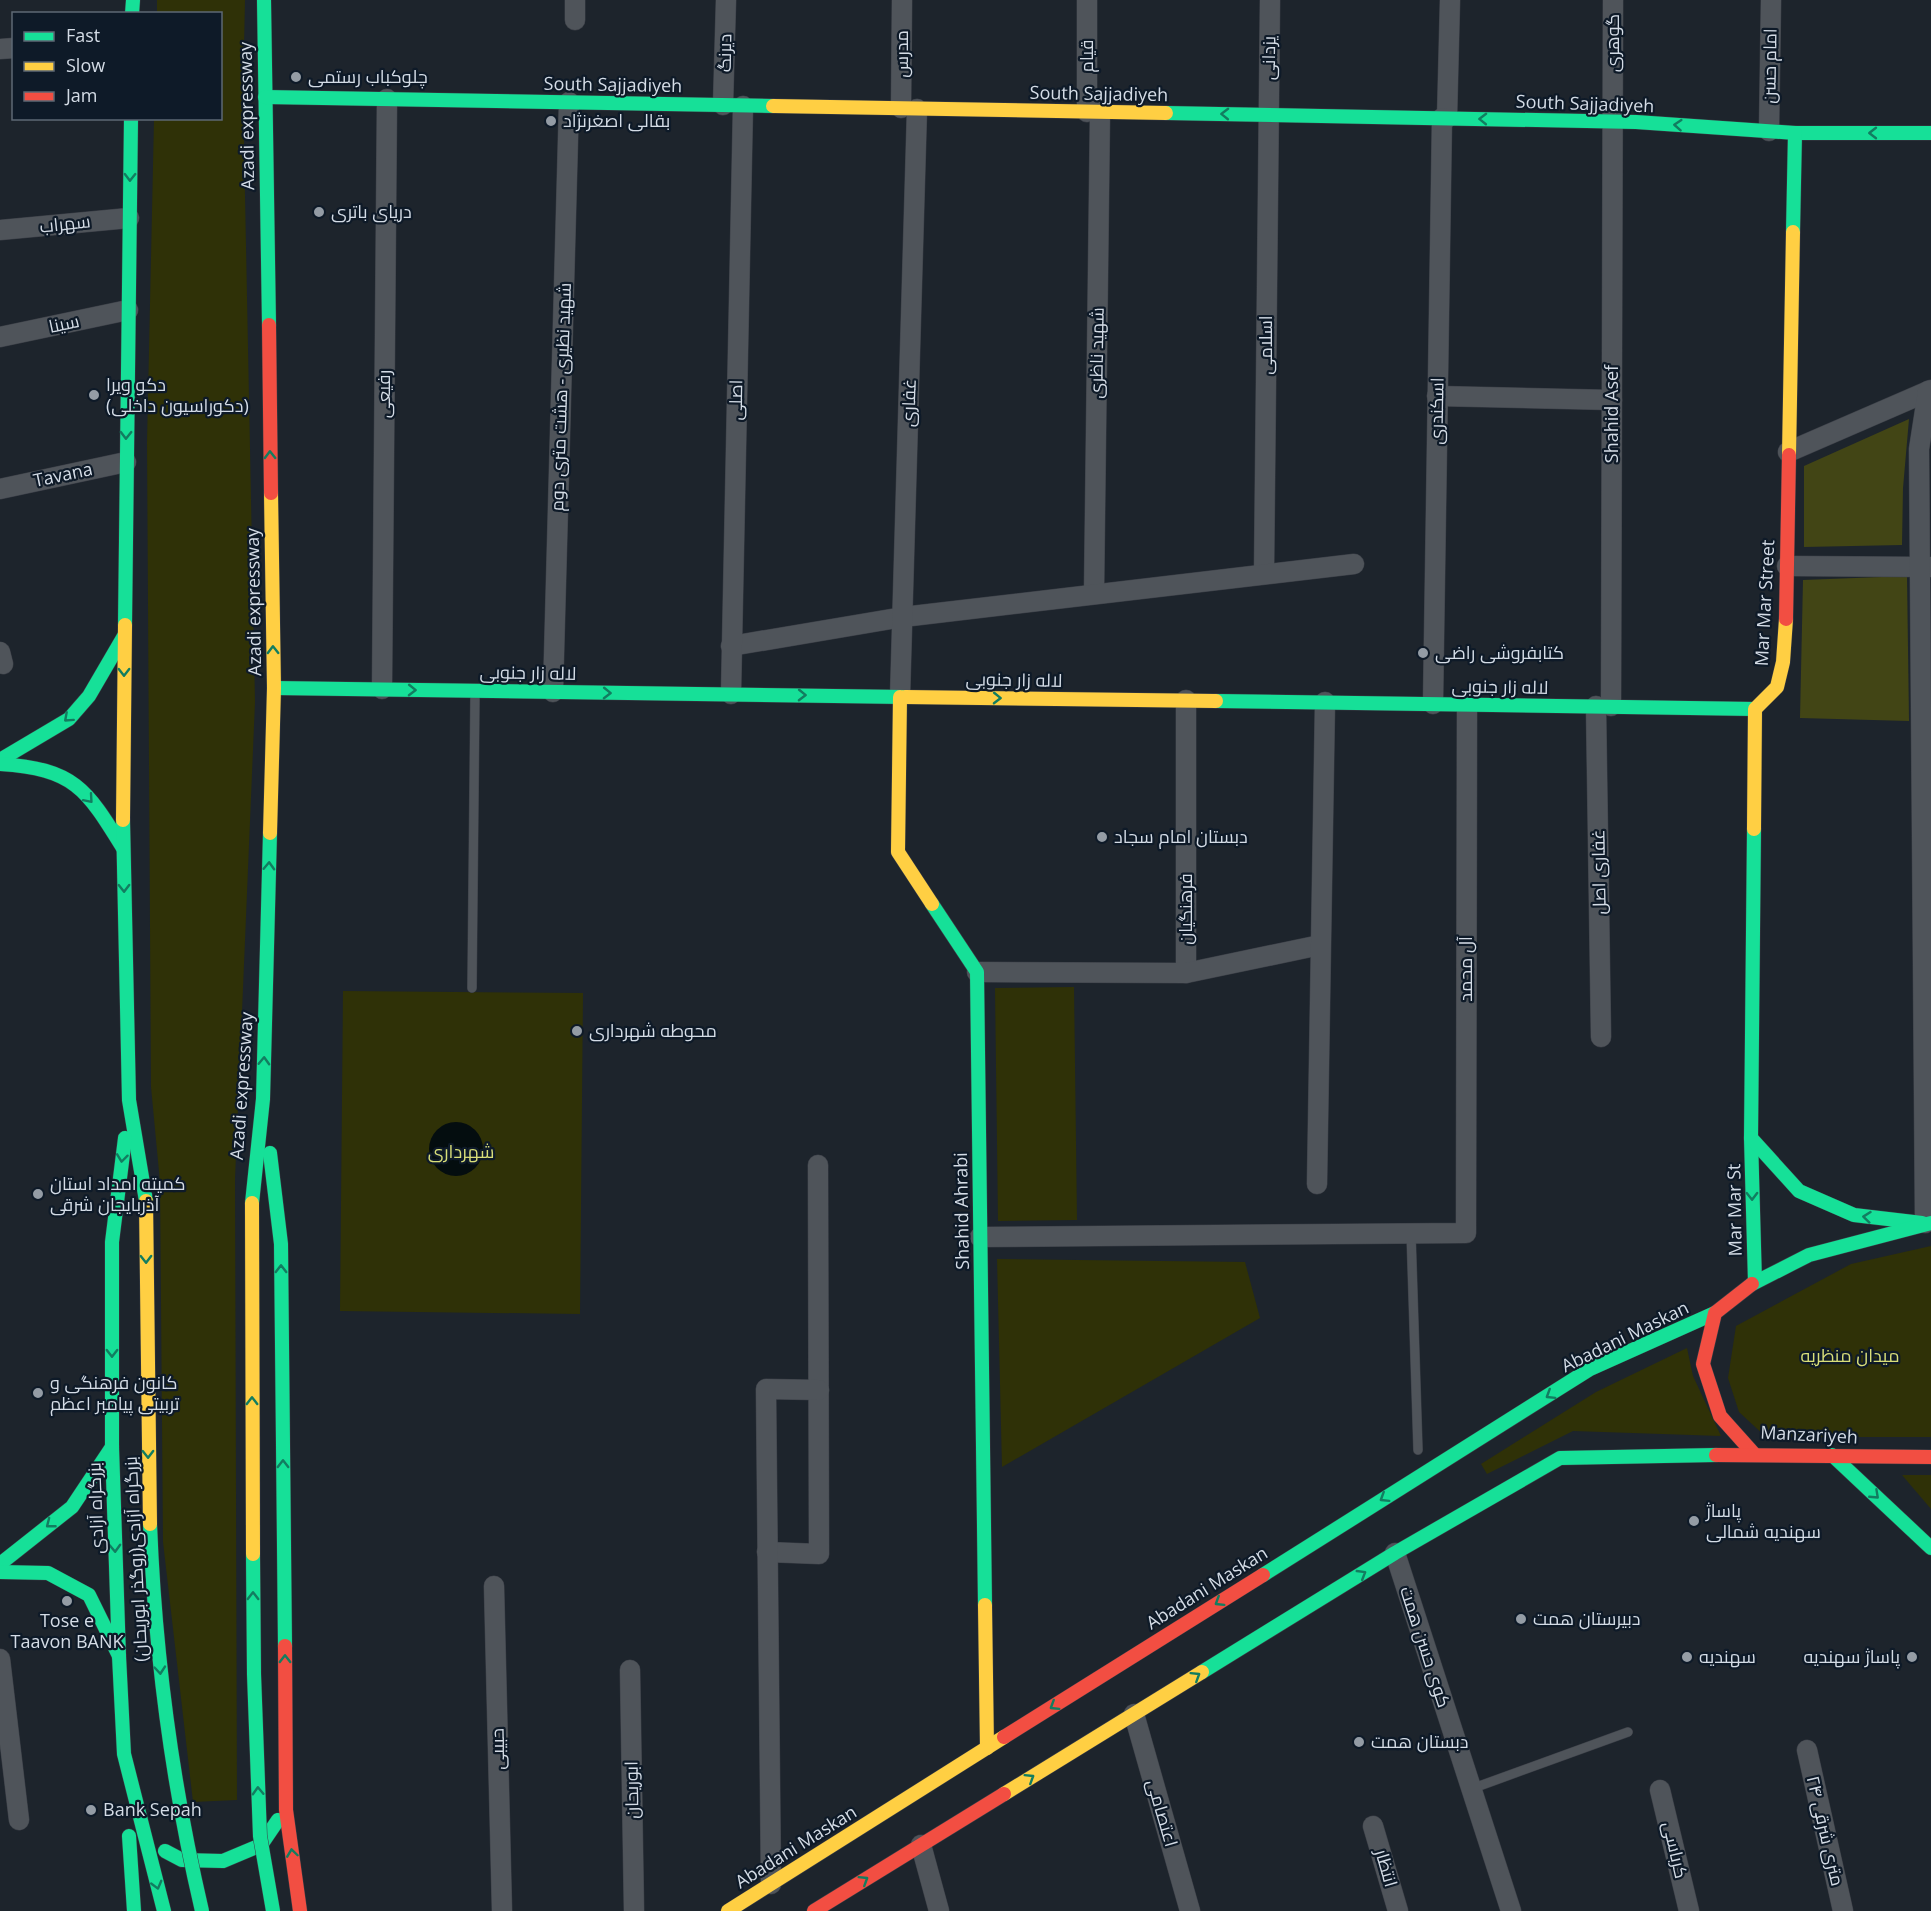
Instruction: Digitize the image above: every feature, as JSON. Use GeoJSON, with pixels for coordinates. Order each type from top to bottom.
{"type":"FeatureCollection","features":[{"type":"Feature","properties":{"kind":"main road","name":"Azadi expressway"},"geometry":{"type":"LineString","coordinates":[[264,0],[274,688],[263,1099],[252,1203],[254,1674],[260,1836],[273,1911]]}},
{"type":"Feature","properties":{"kind":"main road","name":"South Sajjadiyeh"},"geometry":{"type":"LineString","coordinates":[[265,97],[1445,118],[1614,122],[1795,133],[1931,133]]}},
{"type":"Feature","properties":{"kind":"main road"},"geometry":{"type":"LineString","coordinates":[[129,1100],[123,848],[131,120]]}},
{"type":"Feature","properties":{"kind":"main road","name":"Mar Mar Street"},"geometry":{"type":"LineString","coordinates":[[1755,709],[1777,687],[1785,640],[1795,133]]}},
{"type":"Feature","properties":{"kind":"main road"},"geometry":{"type":"LineString","coordinates":[[0,762],[69,719],[89,696],[124,636]]}},
{"type":"Feature","properties":{"kind":"main road","name":"لاله زار جنوبی"},"geometry":{"type":"LineString","coordinates":[[274,688],[1755,709]]}},
{"type":"Feature","properties":{"kind":"main road"},"geometry":{"type":"LineString","coordinates":[[900,697],[898,852],[977,972]]}},
{"type":"Feature","properties":{"kind":"main road"},"geometry":{"type":"LineString","coordinates":[[1755,709],[1751,1138],[1799,1191],[1854,1215],[1929,1222]]}},
{"type":"Feature","properties":{"kind":"main road"},"geometry":{"type":"LineString","coordinates":[[0,762],[42,768],[67,776],[92,800],[123,848]]}},
{"type":"Feature","properties":{"kind":"main road","name":"Shahid Ahrabi"},"geometry":{"type":"LineString","coordinates":[[977,972],[987,1748]]}},
{"type":"Feature","properties":{"kind":"main road"},"geometry":{"type":"LineString","coordinates":[[263,1099],[281,1244],[286,1810],[300,1911]]}},
{"type":"Feature","properties":{"kind":"main road","name":"بزرگراه آزادی(روگذر ابوریحان)"},"geometry":{"type":"LineString","coordinates":[[129,1100],[146,1201],[150,1548],[164,1715],[202,1911]]}},
{"type":"Feature","properties":{"kind":"main road","name":"بزرگراه آزادی"},"geometry":{"type":"LineString","coordinates":[[129,1100],[112,1242],[112,1447],[119,1656],[124,1754],[164,1911]]}},
{"type":"Feature","properties":{"kind":"main road","name":"Mar Mar St"},"geometry":{"type":"LineString","coordinates":[[1751,1138],[1755,1282]]}},
{"type":"Feature","properties":{"kind":"main road"},"geometry":{"type":"LineString","coordinates":[[1715,1313],[1755,1282],[1809,1255],[1929,1222]]}},
{"type":"Feature","properties":{"kind":"main road","name":"Abadani Maskan"},"geometry":{"type":"LineString","coordinates":[[728,1911],[1590,1369],[1715,1313]]}},
{"type":"Feature","properties":{"kind":"main road","name":"Manzariyeh"},"geometry":{"type":"LineString","coordinates":[[1715,1313],[1703,1364],[1720,1416],[1754,1454],[1931,1456]]}},
{"type":"Feature","properties":{"kind":"main road"},"geometry":{"type":"LineString","coordinates":[[0,1564],[72,1507],[112,1447]]}},
{"type":"Feature","properties":{"kind":"main road"},"geometry":{"type":"LineString","coordinates":[[814,1911],[1395,1553],[1560,1458],[1754,1454]]}},
{"type":"Feature","properties":{"kind":"main road"},"geometry":{"type":"LineString","coordinates":[[1833,1455],[1931,1548]]}},
{"type":"Feature","properties":{"kind":"main road"},"geometry":{"type":"LineString","coordinates":[[0,1572],[48,1573],[89,1595],[119,1656]]}},
{"type":"Feature","properties":{"kind":"main road"},"geometry":{"type":"LineString","coordinates":[[124,1754],[134,1911]]}},
{"type":"Feature","properties":{"kind":"main road"},"geometry":{"type":"LineString","coordinates":[[145,1840],[182,1860],[223,1861],[261,1845],[286,1810]]}},
{"type":"Feature","properties":{"kind":"street"},"geometry":{"type":"LineString","coordinates":[[575,0],[575,20]]}},
{"type":"Feature","properties":{"kind":"street","name":"دیرنگ"},"geometry":{"type":"LineString","coordinates":[[726,0],[733,105]]}},
{"type":"Feature","properties":{"kind":"street","name":"مدرس"},"geometry":{"type":"LineString","coordinates":[[902,0],[909,109]]}},
{"type":"Feature","properties":{"kind":"street","name":"قیام"},"geometry":{"type":"LineString","coordinates":[[1087,0],[1093,112]]}},
{"type":"Feature","properties":{"kind":"street","name":"یزدانی"},"geometry":{"type":"LineString","coordinates":[[1268,115],[1270,0]]}},
{"type":"Feature","properties":{"kind":"street","name":"اسکندری"},"geometry":{"type":"LineString","coordinates":[[1432,704],[1437,396],[1450,0]]}},
{"type":"Feature","properties":{"kind":"street","name":"گوهری"},"geometry":{"type":"LineString","coordinates":[[1613,0],[1614,122]]}},
{"type":"Feature","properties":{"kind":"street","name":"امام حسن"},"geometry":{"type":"LineString","coordinates":[[1769,131],[1771,0]]}},
{"type":"Feature","properties":{"kind":"street","name":"رفیعی"},"geometry":{"type":"LineString","coordinates":[[382,689],[387,99]]}},
{"type":"Feature","properties":{"kind":"street","name":"شهید نظیری - هشت متری دوم"},"geometry":{"type":"LineString","coordinates":[[553,692],[569,102]]}},
{"type":"Feature","properties":{"kind":"street","name":"اصلی"},"geometry":{"type":"LineString","coordinates":[[730,694],[733,105]]}},
{"type":"Feature","properties":{"kind":"street","name":"غفاری"},"geometry":{"type":"LineString","coordinates":[[900,697],[909,109]]}},
{"type":"Feature","properties":{"kind":"street","name":"شهید ناظری"},"geometry":{"type":"LineString","coordinates":[[1093,112],[1094,594]]}},
{"type":"Feature","properties":{"kind":"street","name":"اسلامی"},"geometry":{"type":"LineString","coordinates":[[1264,574],[1268,115]]}},
{"type":"Feature","properties":{"kind":"street","name":"Shahid Asef"},"geometry":{"type":"LineString","coordinates":[[1603,706],[1612,400],[1614,122]]}},
{"type":"Feature","properties":{"kind":"street","name":"سهراب"},"geometry":{"type":"LineString","coordinates":[[0,230],[129,218]]}},
{"type":"Feature","properties":{"kind":"street","name":"سینا"},"geometry":{"type":"LineString","coordinates":[[0,337],[128,310]]}},
{"type":"Feature","properties":{"kind":"street"},"geometry":{"type":"LineString","coordinates":[[1788,452],[1929,390]]}},
{"type":"Feature","properties":{"kind":"street"},"geometry":{"type":"LineString","coordinates":[[1929,390],[1919,449],[1926,567],[1929,1222]]}},
{"type":"Feature","properties":{"kind":"street"},"geometry":{"type":"LineString","coordinates":[[1437,396],[1612,400]]}},
{"type":"Feature","properties":{"kind":"street","name":"Tavana"},"geometry":{"type":"LineString","coordinates":[[0,489],[126,462]]}},
{"type":"Feature","properties":{"kind":"street"},"geometry":{"type":"LineString","coordinates":[[731,646],[903,617],[1354,564]]}},
{"type":"Feature","properties":{"kind":"street"},"geometry":{"type":"LineString","coordinates":[[1787,566],[1926,567]]}},
{"type":"Feature","properties":{"kind":"street","name":"فرهنگیان"},"geometry":{"type":"LineString","coordinates":[[1186,700],[1186,973]]}},
{"type":"Feature","properties":{"kind":"street"},"geometry":{"type":"LineString","coordinates":[[1317,1184],[1325,702]]}},
{"type":"Feature","properties":{"kind":"street","name":"آل محمد"},"geometry":{"type":"LineString","coordinates":[[1411,1233],[1466,1233],[1467,704]]}},
{"type":"Feature","properties":{"kind":"street","name":"غفاری اصل"},"geometry":{"type":"LineString","coordinates":[[1601,1037],[1603,706]]}},
{"type":"Feature","properties":{"kind":"street"},"geometry":{"type":"LineString","coordinates":[[977,972],[1186,973],[1320,945]]}},
{"type":"Feature","properties":{"kind":"street"},"geometry":{"type":"LineString","coordinates":[[767,1552],[819,1554],[818,1165]]}},
{"type":"Feature","properties":{"kind":"street"},"geometry":{"type":"LineString","coordinates":[[980,1237],[1411,1233]]}},
{"type":"Feature","properties":{"kind":"street"},"geometry":{"type":"LineString","coordinates":[[771,1884],[766,1389],[819,1390]]}},
{"type":"Feature","properties":{"kind":"street","name":"کوی حسن همت"},"geometry":{"type":"LineString","coordinates":[[1395,1553],[1510,1911]]}},
{"type":"Feature","properties":{"kind":"street","name":"حبیبی"},"geometry":{"type":"LineString","coordinates":[[494,1586],[502,1911]]}},
{"type":"Feature","properties":{"kind":"street"},"geometry":{"type":"LineString","coordinates":[[0,1659],[19,1820]]}},
{"type":"Feature","properties":{"kind":"street","name":"ابوریحان"},"geometry":{"type":"LineString","coordinates":[[630,1670],[634,1911]]}},
{"type":"Feature","properties":{"kind":"street","name":"اعتصامی"},"geometry":{"type":"LineString","coordinates":[[1134,1714],[1190,1911]]}},
{"type":"Feature","properties":{"kind":"street","name":"۲۴ متری شرقی"},"geometry":{"type":"LineString","coordinates":[[1807,1750],[1843,1911]]}},
{"type":"Feature","properties":{"kind":"street","name":"کرباسی"},"geometry":{"type":"LineString","coordinates":[[1660,1790],[1689,1911]]}},
{"type":"Feature","properties":{"kind":"street","name":"انتظار"},"geometry":{"type":"LineString","coordinates":[[1373,1826],[1398,1911]]}},
{"type":"Feature","properties":{"kind":"street"},"geometry":{"type":"LineString","coordinates":[[921,1845],[939,1911]]}},
{"type":"Feature","properties":{"kind":"lane"},"geometry":{"type":"LineString","coordinates":[[472,988],[475,691]]}},
{"type":"Feature","properties":{"kind":"lane"},"geometry":{"type":"LineString","coordinates":[[1411,1233],[1418,1450]]}},
{"type":"Feature","properties":{"kind":"lane"},"geometry":{"type":"LineString","coordinates":[[1471,1789],[1628,1732]]}},
{"type":"Feature","properties":{"kind":"green space"},"geometry":{"type":"Polygon","coordinates":[[[157,0],[245,0],[243,94],[255,702],[235,1179],[237,1800],[193,1802],[163,1542],[160,1182],[151,1087],[147,443],[154,120],[222,120],[222,12],[157,12],[157,0]]]}},
{"type":"Feature","properties":{"kind":"green space"},"geometry":{"type":"Polygon","coordinates":[[[1909,419],[1903,488],[1902,545],[1804,547],[1804,466],[1909,419]]]}},
{"type":"Feature","properties":{"kind":"green space"},"geometry":{"type":"Polygon","coordinates":[[[1907,576],[1909,721],[1800,718],[1803,580],[1907,576]]]}},
{"type":"Feature","properties":{"kind":"green space"},"geometry":{"type":"Polygon","coordinates":[[[1074,987],[1077,1220],[998,1221],[995,988],[1074,987]]]}},
{"type":"Feature","properties":{"kind":"green space","name":"شهرداری"},"geometry":{"type":"Polygon","coordinates":[[[343,991],[583,993],[580,1314],[340,1311],[343,991]]]}},
{"type":"Feature","properties":{"kind":"green space","name":"میدان منظریه"},"geometry":{"type":"Polygon","coordinates":[[[1931,1246],[1931,1437],[1766,1437],[1739,1412],[1728,1378],[1736,1326],[1851,1264],[1931,1246]]]}},
{"type":"Feature","properties":{"kind":"green space"},"geometry":{"type":"Polygon","coordinates":[[[997,1259],[1245,1262],[1260,1318],[1002,1467],[997,1259]]]}},
{"type":"Feature","properties":{"kind":"green space"},"geometry":{"type":"Polygon","coordinates":[[[1687,1348],[1693,1376],[1721,1436],[1573,1431],[1487,1474],[1481,1464],[1596,1392],[1687,1348]]]}},
{"type":"Feature","properties":{"kind":"green space"},"geometry":{"type":"Polygon","coordinates":[[[1902,1475],[1931,1475],[1931,1509],[1902,1475]]]}},
{"type":"Feature","properties":{"kind":"shaded area"},"geometry":{"type":"Polygon","coordinates":[[[451,1122],[461,1122],[471,1126],[479,1134],[483,1149],[479,1164],[471,1172],[461,1176],[451,1176],[441,1172],[433,1164],[429,1154],[429,1144],[433,1134],[441,1126],[451,1122]]]}},
{"type":"Feature","properties":{"kind":"traffic: fast"},"geometry":{"type":"LineString","coordinates":[[132,12],[133,0]]}},
{"type":"Feature","properties":{"kind":"traffic: fast"},"geometry":{"type":"LineString","coordinates":[[264,0],[269,325]]}},
{"type":"Feature","properties":{"kind":"traffic: fast"},"geometry":{"type":"LineString","coordinates":[[265,97],[773,106]]}},
{"type":"Feature","properties":{"kind":"traffic: fast"},"geometry":{"type":"LineString","coordinates":[[1166,113],[1636,122],[1795,133],[1931,133]]}},
{"type":"Feature","properties":{"kind":"traffic: fast"},"geometry":{"type":"LineString","coordinates":[[125,625],[131,120]]}},
{"type":"Feature","properties":{"kind":"traffic: fast"},"geometry":{"type":"LineString","coordinates":[[1793,232],[1795,133]]}},
{"type":"Feature","properties":{"kind":"traffic: fast"},"geometry":{"type":"LineString","coordinates":[[0,760],[69,719],[89,696],[124,636]]}},
{"type":"Feature","properties":{"kind":"traffic: fast"},"geometry":{"type":"LineString","coordinates":[[274,688],[905,697]]}},
{"type":"Feature","properties":{"kind":"traffic: fast"},"geometry":{"type":"LineString","coordinates":[[1216,701],[1755,709]]}},
{"type":"Feature","properties":{"kind":"traffic: fast"},"geometry":{"type":"LineString","coordinates":[[0,764],[45,771],[75,785],[99,810],[123,848]]}},
{"type":"Feature","properties":{"kind":"traffic: fast"},"geometry":{"type":"LineString","coordinates":[[123,820],[129,1100],[146,1201]]}},
{"type":"Feature","properties":{"kind":"traffic: fast"},"geometry":{"type":"LineString","coordinates":[[1754,829],[1751,1138],[1755,1282]]}},
{"type":"Feature","properties":{"kind":"traffic: fast"},"geometry":{"type":"LineString","coordinates":[[252,1203],[263,1099],[270,833]]}},
{"type":"Feature","properties":{"kind":"traffic: fast"},"geometry":{"type":"LineString","coordinates":[[932,904],[977,972],[985,1605]]}},
{"type":"Feature","properties":{"kind":"traffic: fast"},"geometry":{"type":"LineString","coordinates":[[125,1138],[112,1242],[112,1447],[119,1656],[124,1754],[164,1911]]}},
{"type":"Feature","properties":{"kind":"traffic: fast"},"geometry":{"type":"LineString","coordinates":[[1751,1138],[1799,1191],[1854,1215],[1922,1223]]}},
{"type":"Feature","properties":{"kind":"traffic: fast"},"geometry":{"type":"LineString","coordinates":[[270,1153],[281,1244],[285,1646]]}},
{"type":"Feature","properties":{"kind":"traffic: fast"},"geometry":{"type":"LineString","coordinates":[[1752,1284],[1809,1255],[1931,1223]]}},
{"type":"Feature","properties":{"kind":"traffic: fast"},"geometry":{"type":"LineString","coordinates":[[1263,1575],[1590,1369],[1715,1313]]}},
{"type":"Feature","properties":{"kind":"traffic: fast"},"geometry":{"type":"LineString","coordinates":[[0,1564],[72,1507],[112,1447]]}},
{"type":"Feature","properties":{"kind":"traffic: fast"},"geometry":{"type":"LineString","coordinates":[[1202,1672],[1395,1553],[1560,1458],[1716,1455]]}},
{"type":"Feature","properties":{"kind":"traffic: fast"},"geometry":{"type":"LineString","coordinates":[[1832,1455],[1931,1548]]}},
{"type":"Feature","properties":{"kind":"traffic: fast"},"geometry":{"type":"LineString","coordinates":[[150,1524],[156,1622],[167,1719],[182,1815],[202,1911]]}},
{"type":"Feature","properties":{"kind":"traffic: fast"},"geometry":{"type":"LineString","coordinates":[[253,1554],[254,1674],[260,1836],[273,1911]]}},
{"type":"Feature","properties":{"kind":"traffic: fast"},"geometry":{"type":"LineString","coordinates":[[0,1572],[48,1573],[89,1595],[119,1656]]}},
{"type":"Feature","properties":{"kind":"traffic: fast"},"geometry":{"type":"LineString","coordinates":[[165,1851],[182,1860],[223,1861],[261,1845],[278,1820]]}},
{"type":"Feature","properties":{"kind":"traffic: fast"},"geometry":{"type":"LineString","coordinates":[[129,1836],[134,1911]]}},
{"type":"Feature","properties":{"kind":"traffic: slow"},"geometry":{"type":"LineString","coordinates":[[773,106],[1166,113]]}},
{"type":"Feature","properties":{"kind":"traffic: slow"},"geometry":{"type":"LineString","coordinates":[[1789,455],[1793,232]]}},
{"type":"Feature","properties":{"kind":"traffic: slow"},"geometry":{"type":"LineString","coordinates":[[270,833],[274,688],[271,493]]}},
{"type":"Feature","properties":{"kind":"traffic: slow"},"geometry":{"type":"LineString","coordinates":[[1754,829],[1755,709],[1777,687],[1783,662],[1786,619]]}},
{"type":"Feature","properties":{"kind":"traffic: slow"},"geometry":{"type":"LineString","coordinates":[[123,820],[125,625]]}},
{"type":"Feature","properties":{"kind":"traffic: slow"},"geometry":{"type":"LineString","coordinates":[[900,697],[898,852],[932,904]]}},
{"type":"Feature","properties":{"kind":"traffic: slow"},"geometry":{"type":"LineString","coordinates":[[905,697],[1216,701]]}},
{"type":"Feature","properties":{"kind":"traffic: slow"},"geometry":{"type":"LineString","coordinates":[[146,1201],[150,1524]]}},
{"type":"Feature","properties":{"kind":"traffic: slow"},"geometry":{"type":"LineString","coordinates":[[252,1203],[253,1554]]}},
{"type":"Feature","properties":{"kind":"traffic: slow"},"geometry":{"type":"LineString","coordinates":[[985,1605],[987,1748]]}},
{"type":"Feature","properties":{"kind":"traffic: slow"},"geometry":{"type":"LineString","coordinates":[[1004,1794],[1202,1672]]}},
{"type":"Feature","properties":{"kind":"traffic: slow"},"geometry":{"type":"LineString","coordinates":[[728,1911],[1004,1737]]}},
{"type":"Feature","properties":{"kind":"traffic: jam"},"geometry":{"type":"LineString","coordinates":[[269,325],[271,493]]}},
{"type":"Feature","properties":{"kind":"traffic: jam"},"geometry":{"type":"LineString","coordinates":[[1786,619],[1789,455]]}},
{"type":"Feature","properties":{"kind":"traffic: jam"},"geometry":{"type":"LineString","coordinates":[[1752,1284],[1715,1313],[1703,1364],[1720,1416],[1754,1454]]}},
{"type":"Feature","properties":{"kind":"traffic: jam"},"geometry":{"type":"LineString","coordinates":[[1716,1455],[1931,1457]]}},
{"type":"Feature","properties":{"kind":"traffic: jam"},"geometry":{"type":"LineString","coordinates":[[1004,1737],[1263,1575]]}},
{"type":"Feature","properties":{"kind":"traffic: jam"},"geometry":{"type":"LineString","coordinates":[[285,1646],[286,1810],[300,1911]]}},
{"type":"Feature","properties":{"kind":"traffic: jam"},"geometry":{"type":"LineString","coordinates":[[814,1911],[1004,1794]]}},
{"type":"Feature","properties":{"kind":"place","name":"چلوکباب رستمی"},"geometry":{"type":"Point","coordinates":[296,77]}},
{"type":"Feature","properties":{"kind":"place","name":"بقالی اصغرنژاد"},"geometry":{"type":"Point","coordinates":[551,121]}},
{"type":"Feature","properties":{"kind":"place","name":"دریای باتری"},"geometry":{"type":"Point","coordinates":[319,212]}},
{"type":"Feature","properties":{"kind":"place","name":"دکو ویرا (دکوراسیون داخلی)"},"geometry":{"type":"Point","coordinates":[94,395]}},
{"type":"Feature","properties":{"kind":"place","name":"کتابفروشی راضی"},"geometry":{"type":"Point","coordinates":[1423,653]}},
{"type":"Feature","properties":{"kind":"place","name":"دبستان امام سجاد"},"geometry":{"type":"Point","coordinates":[1102,837]}},
{"type":"Feature","properties":{"kind":"place","name":"محوطه شهرداری"},"geometry":{"type":"Point","coordinates":[577,1031]}},
{"type":"Feature","properties":{"kind":"place","name":"کمیته امداد استان آذربایجان شرقی"},"geometry":{"type":"Point","coordinates":[38,1194]}},
{"type":"Feature","properties":{"kind":"place","name":"کانون فرهنگی و تربیتی پیامبر اعظم"},"geometry":{"type":"Point","coordinates":[38,1393]}},
{"type":"Feature","properties":{"kind":"place","name":"پاساژ سهندیه شمالی"},"geometry":{"type":"Point","coordinates":[1694,1521]}},
{"type":"Feature","properties":{"kind":"place","name":"Tose e Taavon BANK"},"geometry":{"type":"Point","coordinates":[67,1601]}},
{"type":"Feature","properties":{"kind":"place","name":"دبیرستان همت"},"geometry":{"type":"Point","coordinates":[1521,1619]}},
{"type":"Feature","properties":{"kind":"place","name":"سهندیه"},"geometry":{"type":"Point","coordinates":[1687,1657]}},
{"type":"Feature","properties":{"kind":"place","name":"پاساژ سهندیه"},"geometry":{"type":"Point","coordinates":[1912,1657]}},
{"type":"Feature","properties":{"kind":"place","name":"دبستان همت"},"geometry":{"type":"Point","coordinates":[1359,1742]}},
{"type":"Feature","properties":{"kind":"place","name":"Bank Sepah"},"geometry":{"type":"Point","coordinates":[91,1810]}}]}
